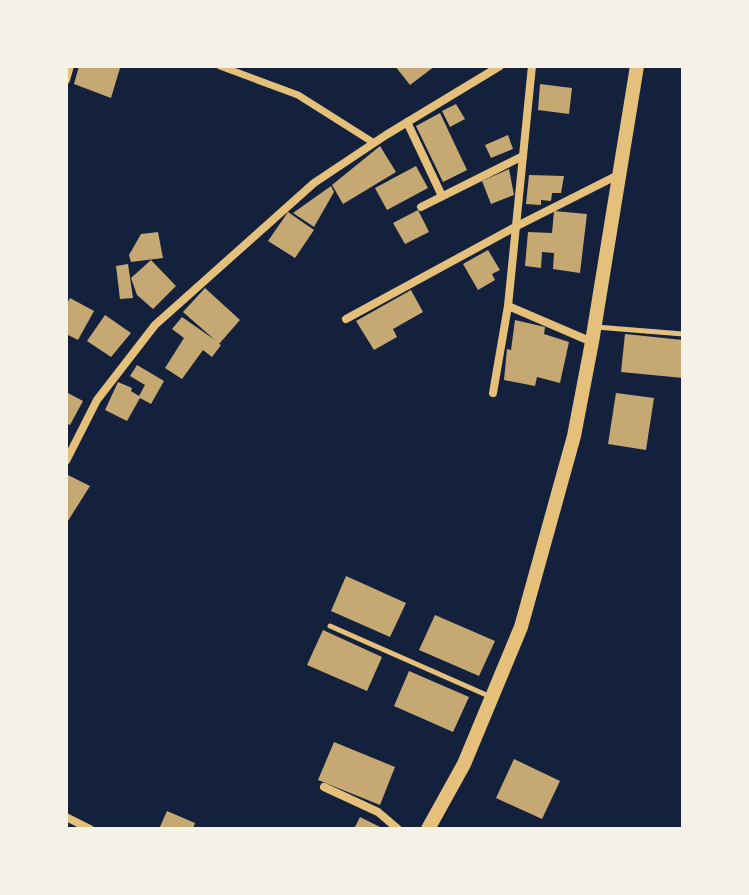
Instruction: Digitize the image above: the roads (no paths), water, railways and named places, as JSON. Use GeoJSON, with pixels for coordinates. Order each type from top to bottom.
{"type":"FeatureCollection","features":[{"type":"Feature","properties":{"kind":"main road"},"geometry":{"type":"LineString","coordinates":[[428,829],[464,764],[521,627],[574,436],[594,334],[637,66]]}},
{"type":"Feature","properties":{"kind":"street"},"geometry":{"type":"LineString","coordinates":[[66,80],[70,66]]}},
{"type":"Feature","properties":{"kind":"street"},"geometry":{"type":"LineString","coordinates":[[220,66],[298,95],[374,143]]}},
{"type":"Feature","properties":{"kind":"street"},"geometry":{"type":"LineString","coordinates":[[66,461],[97,400],[155,325],[314,183],[500,66]]}},
{"type":"Feature","properties":{"kind":"street"},"geometry":{"type":"LineString","coordinates":[[493,393],[508,306],[532,66]]}},
{"type":"Feature","properties":{"kind":"street"},"geometry":{"type":"LineString","coordinates":[[407,122],[442,196]]}},
{"type":"Feature","properties":{"kind":"street"},"geometry":{"type":"LineString","coordinates":[[421,207],[523,156]]}},
{"type":"Feature","properties":{"kind":"street"},"geometry":{"type":"LineString","coordinates":[[346,319],[618,175]]}},
{"type":"Feature","properties":{"kind":"street"},"geometry":{"type":"LineString","coordinates":[[508,306],[594,334]]}},
{"type":"Feature","properties":{"kind":"street"},"geometry":{"type":"LineString","coordinates":[[324,787],[378,812],[398,829]]}},
{"type":"Feature","properties":{"kind":"street"},"geometry":{"type":"LineString","coordinates":[[66,817],[90,829]]}},
{"type":"Feature","properties":{"kind":"lane"},"geometry":{"type":"LineString","coordinates":[[594,334],[683,334]]}},
{"type":"Feature","properties":{"kind":"lane"},"geometry":{"type":"LineString","coordinates":[[330,626],[492,697]]}}]}
